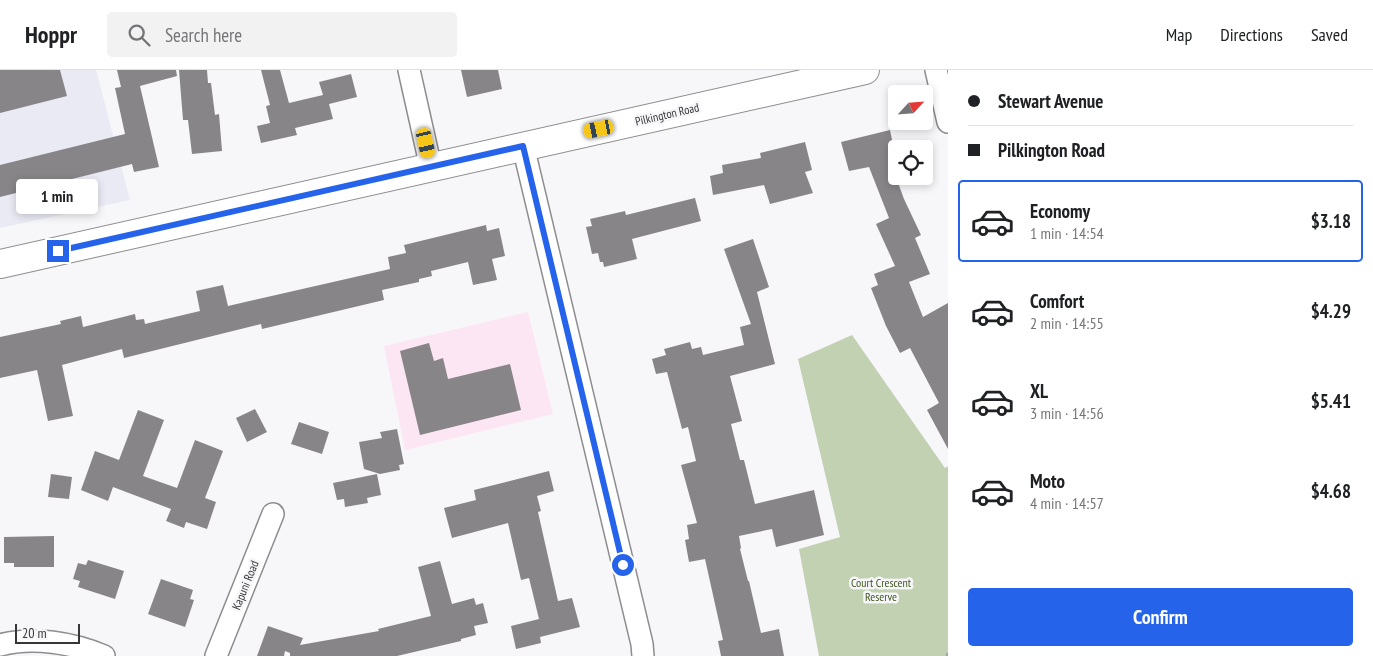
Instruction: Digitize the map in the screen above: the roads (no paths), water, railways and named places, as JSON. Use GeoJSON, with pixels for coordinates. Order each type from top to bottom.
{"type":"FeatureCollection","features":[{"type":"Feature","properties":{"kind":"street"},"geometry":{"type":"LineString","coordinates":[[410,70],[431,168]]}},
{"type":"Feature","properties":{"kind":"street","name":"Pilkington Road"},"geometry":{"type":"LineString","coordinates":[[0,264],[865,70]]}},
{"type":"Feature","properties":{"kind":"street"},"geometry":{"type":"LineString","coordinates":[[936,70],[948,122]]}},
{"type":"Feature","properties":{"kind":"street"},"geometry":{"type":"LineString","coordinates":[[523,146],[640,635],[643,656]]}},
{"type":"Feature","properties":{"kind":"street","name":"Kapuni Road"},"geometry":{"type":"LineString","coordinates":[[216,656],[273,514]]}},
{"type":"Feature","properties":{"kind":"street"},"geometry":{"type":"LineString","coordinates":[[0,645],[33,642],[60,643],[91,650],[104,656]]}},
{"type":"Feature","properties":{"kind":"park label","name":"Court Crescent Reserve"},"geometry":{"type":"Point","coordinates":[881,589]}}]}
